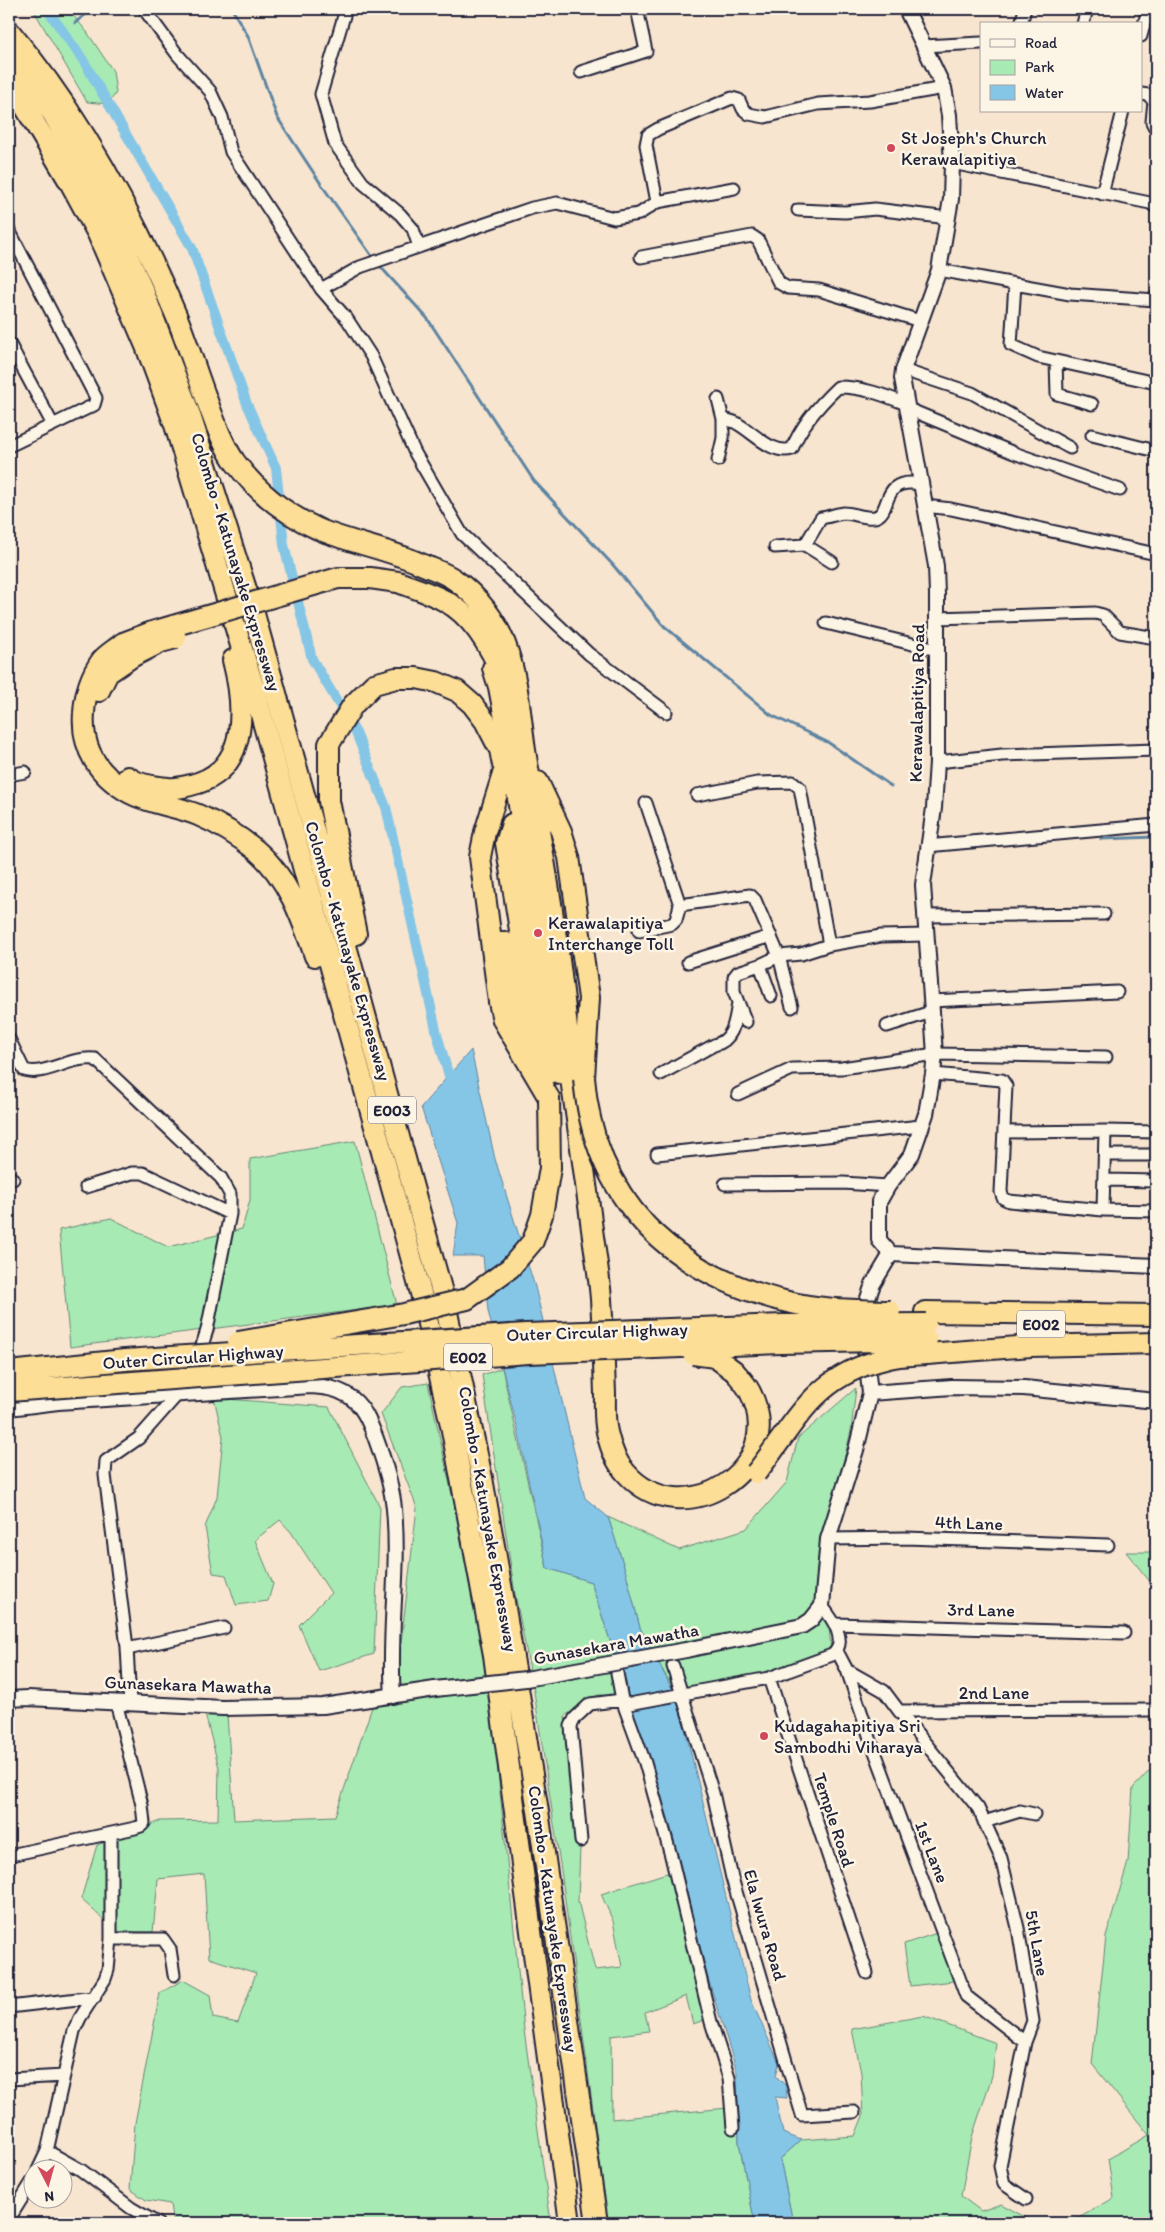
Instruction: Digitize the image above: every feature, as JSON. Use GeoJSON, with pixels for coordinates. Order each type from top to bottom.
{"type":"FeatureCollection","features":[{"type":"Feature","properties":{"kind":"highway"},"geometry":{"type":"LineString","coordinates":[[9,30],[50,84],[99,159],[126,205],[154,264],[181,328],[218,429],[234,461],[269,500],[294,517],[321,530],[404,556],[455,579],[484,607],[496,624],[509,656],[520,702],[530,779],[551,894],[567,1013],[598,1428],[603,1452],[614,1472],[630,1489],[654,1504],[680,1510],[709,1506],[734,1493],[756,1473],[810,1399],[826,1385],[843,1374],[885,1358],[926,1332],[1156,1315]]}},
{"type":"Feature","properties":{"kind":"highway","name":"Colombo - Katunayake Expressway"},"geometry":{"type":"LineString","coordinates":[[9,51],[54,114],[110,217],[144,293],[189,412],[254,614],[445,1303],[482,1478],[538,1811],[597,2223]]}},
{"type":"Feature","properties":{"kind":"highway","name":"Colombo - Katunayake Expressway"},"geometry":{"type":"LineString","coordinates":[[9,80],[98,234],[146,346],[176,425],[254,689],[433,1339],[494,1655],[570,2223]]}},
{"type":"Feature","properties":{"kind":"highway"},"geometry":{"type":"LineString","coordinates":[[176,425],[238,680],[242,709],[238,734],[228,762],[212,778],[178,789],[136,783],[107,763],[96,745],[92,728],[95,697],[108,673],[128,650],[152,632],[338,578],[370,578],[447,601],[468,620],[498,662],[509,689],[534,834],[571,1074],[601,1298],[606,1430],[613,1451],[625,1472],[642,1487],[663,1496],[684,1499],[707,1495],[726,1484],[745,1468],[756,1442],[758,1418],[750,1392],[734,1371],[714,1357],[690,1353],[528,1353]]}},
{"type":"Feature","properties":{"kind":"highway"},"geometry":{"type":"LineString","coordinates":[[128,650],[102,660],[86,694],[83,728],[88,749],[98,769],[130,793],[197,815],[226,830],[256,850],[275,869],[293,900],[310,942],[382,1149]]}},
{"type":"Feature","properties":{"kind":"highway"},"geometry":{"type":"LineString","coordinates":[[389,1097],[329,801],[329,744],[353,705],[374,684],[396,678],[416,678],[436,682],[457,691],[472,704],[485,721],[500,750],[542,1008],[586,1105],[604,1164],[638,1217],[677,1254],[724,1282],[789,1302],[857,1310],[926,1332],[1031,1346],[1156,1343]]}},
{"type":"Feature","properties":{"kind":"highway"},"geometry":{"type":"LineString","coordinates":[[526,754],[561,831],[569,857],[589,998],[571,1074]]}},
{"type":"Feature","properties":{"kind":"highway"},"geometry":{"type":"LineString","coordinates":[[504,771],[485,832],[480,857],[499,1002],[502,1020],[549,1098]]}},
{"type":"Feature","properties":{"kind":"highway"},"geometry":{"type":"LineString","coordinates":[[530,779],[539,804],[547,813],[555,836],[561,862],[582,998],[580,1059],[571,1074]]}},
{"type":"Feature","properties":{"kind":"highway"},"geometry":{"type":"LineString","coordinates":[[510,808],[502,861],[524,1014],[536,1049],[549,1098]]}},
{"type":"Feature","properties":{"kind":"highway"},"geometry":{"type":"LineString","coordinates":[[510,808],[497,842],[493,863],[495,883],[517,1016],[536,1049]]}},
{"type":"Feature","properties":{"kind":"highway"},"geometry":{"type":"LineString","coordinates":[[510,808],[489,841],[488,877],[509,1016],[549,1098]]}},
{"type":"Feature","properties":{"kind":"highway"},"geometry":{"type":"LineString","coordinates":[[125,1360],[404,1314],[467,1299],[510,1268],[532,1241],[542,1215],[550,1168],[549,1098],[547,1074],[536,1030],[506,843]]}},
{"type":"Feature","properties":{"kind":"highway","name":"Outer Circular Highway"},"geometry":{"type":"LineString","coordinates":[[9,1372],[125,1360],[526,1334],[783,1324],[926,1332],[1156,1338]]}},
{"type":"Feature","properties":{"kind":"highway","name":"Outer Circular Highway"},"geometry":{"type":"LineString","coordinates":[[9,1391],[528,1353],[780,1343],[926,1332],[1156,1324]]}},
{"type":"Feature","properties":{"kind":"street"},"geometry":{"type":"LineString","coordinates":[[144,9],[177,54],[210,91],[222,117],[231,152],[321,289],[347,319],[371,356],[415,453],[462,534],[589,654],[666,712]]}},
{"type":"Feature","properties":{"kind":"street"},"geometry":{"type":"LineString","coordinates":[[346,9],[321,94],[335,144],[364,183],[400,214],[413,229],[419,246]]}},
{"type":"Feature","properties":{"kind":"street"},"geometry":{"type":"LineString","coordinates":[[581,72],[644,54],[646,48],[637,9]]}},
{"type":"Feature","properties":{"kind":"street","name":"Kerawalapitiya Road"},"geometry":{"type":"LineString","coordinates":[[891,1254],[879,1240],[879,1202],[888,1186],[912,1154],[926,1114],[933,1074],[934,1054],[923,878],[934,808],[936,762],[936,566],[906,406],[903,370],[938,270],[951,199],[952,163],[949,115],[944,88],[906,9]]}},
{"type":"Feature","properties":{"kind":"street"},"geometry":{"type":"LineString","coordinates":[[1021,22],[1024,9]]}},
{"type":"Feature","properties":{"kind":"street"},"geometry":{"type":"LineString","coordinates":[[1083,22],[1087,9]]}},
{"type":"Feature","properties":{"kind":"street"},"geometry":{"type":"LineString","coordinates":[[1142,32],[1148,9]]}},
{"type":"Feature","properties":{"kind":"street"},"geometry":{"type":"LineString","coordinates":[[923,46],[980,44]]}},
{"type":"Feature","properties":{"kind":"street"},"geometry":{"type":"LineString","coordinates":[[657,202],[646,145],[648,135],[732,98],[739,100],[743,110],[749,114],[765,118],[818,104],[870,101],[944,88]]}},
{"type":"Feature","properties":{"kind":"street"},"geometry":{"type":"LineString","coordinates":[[1142,95],[1154,101],[1152,122],[1156,130]]}},
{"type":"Feature","properties":{"kind":"street"},"geometry":{"type":"LineString","coordinates":[[1102,194],[1123,112]]}},
{"type":"Feature","properties":{"kind":"street"},"geometry":{"type":"LineString","coordinates":[[952,163],[1150,203],[1156,207]]}},
{"type":"Feature","properties":{"kind":"street"},"geometry":{"type":"LineString","coordinates":[[321,289],[360,267],[532,208],[558,203],[614,218],[639,214],[657,202],[734,188]]}},
{"type":"Feature","properties":{"kind":"street"},"geometry":{"type":"LineString","coordinates":[[798,210],[845,212],[875,209],[948,218]]}},
{"type":"Feature","properties":{"kind":"street"},"geometry":{"type":"LineString","coordinates":[[9,230],[12,246],[96,398],[94,405],[9,446]]}},
{"type":"Feature","properties":{"kind":"street"},"geometry":{"type":"LineString","coordinates":[[641,256],[752,236],[758,240],[779,283],[788,288],[819,290],[920,321]]}},
{"type":"Feature","properties":{"kind":"street"},"geometry":{"type":"LineString","coordinates":[[938,270],[1070,294],[1156,300]]}},
{"type":"Feature","properties":{"kind":"street"},"geometry":{"type":"LineString","coordinates":[[1015,284],[1011,345],[1038,357],[1156,383]]}},
{"type":"Feature","properties":{"kind":"street"},"geometry":{"type":"LineString","coordinates":[[9,343],[53,425]]}},
{"type":"Feature","properties":{"kind":"street"},"geometry":{"type":"LineString","coordinates":[[1056,361],[1057,394],[1092,404]]}},
{"type":"Feature","properties":{"kind":"street"},"geometry":{"type":"LineString","coordinates":[[903,370],[972,393],[1070,448]]}},
{"type":"Feature","properties":{"kind":"street"},"geometry":{"type":"LineString","coordinates":[[722,419],[737,423],[765,443],[785,451],[792,449],[796,439],[822,401],[838,387],[852,387],[878,393],[1014,453],[1120,490]]}},
{"type":"Feature","properties":{"kind":"street"},"geometry":{"type":"LineString","coordinates":[[718,399],[723,438],[718,460]]}},
{"type":"Feature","properties":{"kind":"street"},"geometry":{"type":"LineString","coordinates":[[1092,436],[1156,451]]}},
{"type":"Feature","properties":{"kind":"street"},"geometry":{"type":"LineString","coordinates":[[805,545],[820,518],[844,513],[874,517],[879,514],[895,488],[906,482],[920,484]]}},
{"type":"Feature","properties":{"kind":"street"},"geometry":{"type":"LineString","coordinates":[[925,506],[951,509],[1156,554]]}},
{"type":"Feature","properties":{"kind":"street"},"geometry":{"type":"LineString","coordinates":[[775,547],[805,545],[832,562]]}},
{"type":"Feature","properties":{"kind":"street"},"geometry":{"type":"LineString","coordinates":[[937,618],[1094,613],[1103,615],[1120,632],[1156,638]]}},
{"type":"Feature","properties":{"kind":"street"},"geometry":{"type":"LineString","coordinates":[[826,623],[936,650]]}},
{"type":"Feature","properties":{"kind":"street"},"geometry":{"type":"LineString","coordinates":[[936,762],[1002,756],[1156,750]]}},
{"type":"Feature","properties":{"kind":"street"},"geometry":{"type":"LineString","coordinates":[[9,775],[25,772]]}},
{"type":"Feature","properties":{"kind":"street"},"geometry":{"type":"LineString","coordinates":[[697,795],[757,783],[793,782],[800,788],[829,945]]}},
{"type":"Feature","properties":{"kind":"street"},"geometry":{"type":"LineString","coordinates":[[639,932],[672,924],[676,920],[680,905],[646,803]]}},
{"type":"Feature","properties":{"kind":"street"},"geometry":{"type":"LineString","coordinates":[[927,846],[1156,825]]}},
{"type":"Feature","properties":{"kind":"street"},"geometry":{"type":"LineString","coordinates":[[680,905],[750,895],[755,900],[780,956],[792,1007]]}},
{"type":"Feature","properties":{"kind":"street"},"geometry":{"type":"LineString","coordinates":[[924,916],[1104,914]]}},
{"type":"Feature","properties":{"kind":"street"},"geometry":{"type":"LineString","coordinates":[[746,1022],[734,992],[734,977],[738,972],[780,956],[801,954],[829,945],[882,936],[926,935]]}},
{"type":"Feature","properties":{"kind":"street"},"geometry":{"type":"LineString","coordinates":[[688,962],[771,936]]}},
{"type":"Feature","properties":{"kind":"street"},"geometry":{"type":"LineString","coordinates":[[760,965],[771,996]]}},
{"type":"Feature","properties":{"kind":"street"},"geometry":{"type":"LineString","coordinates":[[887,1026],[930,1007],[1117,992]]}},
{"type":"Feature","properties":{"kind":"street"},"geometry":{"type":"LineString","coordinates":[[661,1074],[714,1045],[722,1043],[733,1030],[738,1001]]}},
{"type":"Feature","properties":{"kind":"street"},"geometry":{"type":"LineString","coordinates":[[9,1039],[24,1070],[34,1073],[81,1058],[95,1059],[221,1178],[230,1194],[230,1214],[207,1330],[199,1355],[181,1385],[178,1394],[139,1438],[106,1461],[105,1476],[127,1649],[123,1703],[144,1822],[141,1826],[111,1834],[15,1854]]}},
{"type":"Feature","properties":{"kind":"street"},"geometry":{"type":"LineString","coordinates":[[738,1094],[792,1069],[842,1068],[934,1054],[1106,1057]]}},
{"type":"Feature","properties":{"kind":"street"},"geometry":{"type":"LineString","coordinates":[[933,1074],[1002,1080],[1006,1086],[1001,1192],[1003,1198],[1009,1201],[1103,1210],[1156,1211]]}},
{"type":"Feature","properties":{"kind":"street"},"geometry":{"type":"LineString","coordinates":[[657,1154],[921,1126]]}},
{"type":"Feature","properties":{"kind":"street"},"geometry":{"type":"LineString","coordinates":[[1103,1210],[1106,1180],[1105,1131]]}},
{"type":"Feature","properties":{"kind":"street"},"geometry":{"type":"LineString","coordinates":[[1005,1132],[1156,1132]]}},
{"type":"Feature","properties":{"kind":"street"},"geometry":{"type":"LineString","coordinates":[[1106,1154],[1156,1155]]}},
{"type":"Feature","properties":{"kind":"street"},"geometry":{"type":"LineString","coordinates":[[86,1187],[132,1173],[143,1173],[230,1214]]}},
{"type":"Feature","properties":{"kind":"street"},"geometry":{"type":"LineString","coordinates":[[1106,1180],[1156,1181]]}},
{"type":"Feature","properties":{"kind":"street"},"geometry":{"type":"LineString","coordinates":[[725,1184],[843,1183],[888,1186]]}},
{"type":"Feature","properties":{"kind":"street"},"geometry":{"type":"LineString","coordinates":[[581,1841],[571,1726],[575,1718],[590,1704],[677,1696],[769,1678],[810,1664],[837,1651],[839,1645],[836,1624],[822,1606],[828,1539],[856,1450],[870,1393],[863,1331],[866,1304],[873,1284],[891,1254],[1156,1266]]}},
{"type":"Feature","properties":{"kind":"street"},"geometry":{"type":"LineString","coordinates":[[9,1408],[58,1402],[310,1386],[328,1387],[349,1396],[368,1417],[384,1462],[394,1507],[396,1551],[391,1659],[393,1696]]}},
{"type":"Feature","properties":{"kind":"street"},"geometry":{"type":"LineString","coordinates":[[870,1393],[952,1387],[1024,1388],[1156,1401]]}},
{"type":"Feature","properties":{"kind":"street","name":"4th Lane"},"geometry":{"type":"LineString","coordinates":[[828,1539],[905,1538],[1108,1544]]}},
{"type":"Feature","properties":{"kind":"street","name":"Gunasekara Mawatha"},"geometry":{"type":"LineString","coordinates":[[9,1699],[28,1698],[209,1709],[323,1706],[435,1689],[526,1679],[686,1650],[802,1626],[811,1620],[822,1606]]}},
{"type":"Feature","properties":{"kind":"street","name":"3rd Lane"},"geometry":{"type":"LineString","coordinates":[[836,1624],[1124,1633]]}},
{"type":"Feature","properties":{"kind":"street"},"geometry":{"type":"LineString","coordinates":[[127,1649],[224,1628]]}},
{"type":"Feature","properties":{"kind":"street","name":"1st Lane"},"geometry":{"type":"LineString","coordinates":[[837,1651],[847,1670],[966,1996],[1025,2042]]}},
{"type":"Feature","properties":{"kind":"street"},"geometry":{"type":"LineString","coordinates":[[673,1666],[677,1696]]}},
{"type":"Feature","properties":{"kind":"street"},"geometry":{"type":"LineString","coordinates":[[847,1670],[884,1692],[899,1711]]}},
{"type":"Feature","properties":{"kind":"street"},"geometry":{"type":"LineString","coordinates":[[617,1673],[648,1772],[671,1856],[711,2022],[729,2078],[733,2128]]}},
{"type":"Feature","properties":{"kind":"street","name":"Temple Road"},"geometry":{"type":"LineString","coordinates":[[769,1678],[866,1973]]}},
{"type":"Feature","properties":{"kind":"street","name":"Ela Iwura Road"},"geometry":{"type":"LineString","coordinates":[[677,1696],[712,1793],[732,1878],[802,2115],[854,2112]]}},
{"type":"Feature","properties":{"kind":"street","name":"2nd Lane"},"geometry":{"type":"LineString","coordinates":[[899,1711],[1156,1710]]}},
{"type":"Feature","properties":{"kind":"street","name":"5th Lane"},"geometry":{"type":"LineString","coordinates":[[899,1711],[978,1808],[1001,1858],[1018,1928],[1033,2021],[1025,2042],[1000,2166],[1004,2184],[1026,2199]]}},
{"type":"Feature","properties":{"kind":"street"},"geometry":{"type":"LineString","coordinates":[[984,1822],[1020,1811],[1034,1814]]}},
{"type":"Feature","properties":{"kind":"street"},"geometry":{"type":"LineString","coordinates":[[43,2160],[47,2151],[74,2031],[80,2018],[95,1997],[108,1970],[111,1939],[111,1834]]}},
{"type":"Feature","properties":{"kind":"street"},"geometry":{"type":"LineString","coordinates":[[111,1939],[163,1939],[170,1949],[174,1975]]}},
{"type":"Feature","properties":{"kind":"street"},"geometry":{"type":"LineString","coordinates":[[9,2007],[95,1997]]}},
{"type":"Feature","properties":{"kind":"street"},"geometry":{"type":"LineString","coordinates":[[9,2079],[64,2076]]}},
{"type":"Feature","properties":{"kind":"street"},"geometry":{"type":"LineString","coordinates":[[47,2151],[81,2170],[131,2208],[157,2223]]}},
{"type":"Feature","properties":{"kind":"street"},"geometry":{"type":"LineString","coordinates":[[9,2219],[22,2198]]}},
{"type":"Feature","properties":{"kind":"green space"},"geometry":{"type":"Polygon","coordinates":[[[33,9],[68,9],[87,32],[113,71],[116,93],[108,104],[87,102],[33,9]]]}},
{"type":"Feature","properties":{"kind":"green space"},"geometry":{"type":"Polygon","coordinates":[[[355,1141],[397,1305],[70,1347],[59,1230],[111,1218],[168,1247],[242,1229],[250,1200],[250,1159],[355,1141]]]}},
{"type":"Feature","properties":{"kind":"green space"},"geometry":{"type":"Polygon","coordinates":[[[502,1368],[547,1568],[591,1582],[628,1696],[598,1695],[565,1716],[580,1848],[578,1901],[595,1970],[622,1967],[613,1921],[601,1894],[670,1872],[707,2019],[693,2024],[686,1996],[645,2012],[649,2031],[611,2036],[612,2119],[738,2107],[739,2142],[753,2214],[757,2223],[608,2223],[562,1877],[533,1685],[515,1594],[482,1375],[502,1368]]]}},
{"type":"Feature","properties":{"kind":"green space"},"geometry":{"type":"Polygon","coordinates":[[[428,1383],[472,1588],[490,1692],[524,2030],[551,2223],[265,2223],[246,2215],[243,2223],[179,2223],[172,2218],[170,2204],[146,2200],[130,2189],[135,2123],[160,1993],[183,1980],[210,1995],[213,2018],[238,2023],[256,1973],[209,1958],[204,1874],[158,1879],[153,1932],[117,1932],[81,1899],[97,1845],[160,1821],[218,1820],[219,1768],[205,1714],[227,1714],[234,1820],[335,1816],[373,1704],[396,1704],[397,1676],[417,1508],[381,1414],[402,1387],[428,1383]]]}},
{"type":"Feature","properties":{"kind":"green space"},"geometry":{"type":"Polygon","coordinates":[[[856,1388],[851,1431],[822,1549],[831,1650],[765,1675],[674,1691],[640,1628],[626,1573],[608,1517],[679,1550],[746,1529],[787,1482],[798,1438],[856,1388]]]}},
{"type":"Feature","properties":{"kind":"green space"},"geometry":{"type":"Polygon","coordinates":[[[214,1398],[329,1407],[380,1507],[374,1654],[319,1671],[299,1625],[331,1593],[291,1532],[280,1520],[255,1540],[273,1584],[268,1601],[236,1605],[226,1575],[213,1573],[205,1527],[217,1497],[223,1437],[214,1398]]]}},
{"type":"Feature","properties":{"kind":"green space"},"geometry":{"type":"Polygon","coordinates":[[[1126,1552],[1156,1552],[1156,1589],[1126,1552]]]}},
{"type":"Feature","properties":{"kind":"green space"},"geometry":{"type":"Polygon","coordinates":[[[1156,1764],[1156,2223],[1036,2223],[1075,2220],[1114,2198],[1108,2159],[1149,2135],[1092,2064],[1106,1937],[1128,1862],[1133,1788],[1156,1764]]]}},
{"type":"Feature","properties":{"kind":"green space"},"geometry":{"type":"Polygon","coordinates":[[[940,1932],[954,1981],[910,1986],[904,1944],[940,1932]]]}},
{"type":"Feature","properties":{"kind":"green space"},"geometry":{"type":"Polygon","coordinates":[[[923,2016],[996,2043],[992,2076],[972,2137],[961,2196],[981,2211],[1001,2204],[1036,2223],[793,2223],[780,2159],[801,2140],[855,2136],[863,2116],[861,2073],[852,2029],[923,2016]]]}},
{"type":"Feature","properties":{"kind":"water"},"geometry":{"type":"Polygon","coordinates":[[[471,1050],[495,1159],[535,1287],[585,1498],[608,1517],[626,1573],[640,1628],[678,1700],[751,2000],[779,2063],[776,2076],[786,2086],[787,2098],[775,2097],[783,2133],[801,2140],[780,2159],[793,2223],[757,2223],[753,2214],[739,2142],[737,2072],[706,1972],[670,1824],[591,1582],[547,1568],[517,1426],[488,1311],[483,1256],[453,1256],[458,1223],[421,1107],[471,1050]]]}},
{"type":"Feature","properties":{"kind":"waterway"},"geometry":{"type":"LineString","coordinates":[[47,9],[83,60],[192,248],[247,404],[276,468],[284,545],[312,659],[356,733],[386,807],[437,1034],[452,1087]]}},
{"type":"Feature","properties":{"kind":"waterway"},"geometry":{"type":"LineString","coordinates":[[75,23],[92,9]]}},
{"type":"Feature","properties":{"kind":"waterway"},"geometry":{"type":"LineString","coordinates":[[232,9],[248,36],[277,117],[323,187],[374,259]]}},
{"type":"Feature","properties":{"kind":"waterway"},"geometry":{"type":"LineString","coordinates":[[378,264],[427,318],[534,481],[613,565],[664,626],[771,715],[829,743],[891,786]]}},
{"type":"Feature","properties":{"kind":"waterway"},"geometry":{"type":"LineString","coordinates":[[1101,839],[1156,837]]}},
{"type":"Feature","properties":{"kind":"place","name":"St Joseph's Church Kerawalapitiya"},"geometry":{"type":"Point","coordinates":[891,148]}},
{"type":"Feature","properties":{"kind":"place","name":"Kerawalapitiya Interchange Toll"},"geometry":{"type":"Point","coordinates":[538,933]}},
{"type":"Feature","properties":{"kind":"place","name":"Kudagahapitiya Sri Sambodhi Viharaya"},"geometry":{"type":"Point","coordinates":[764,1736]}}]}
